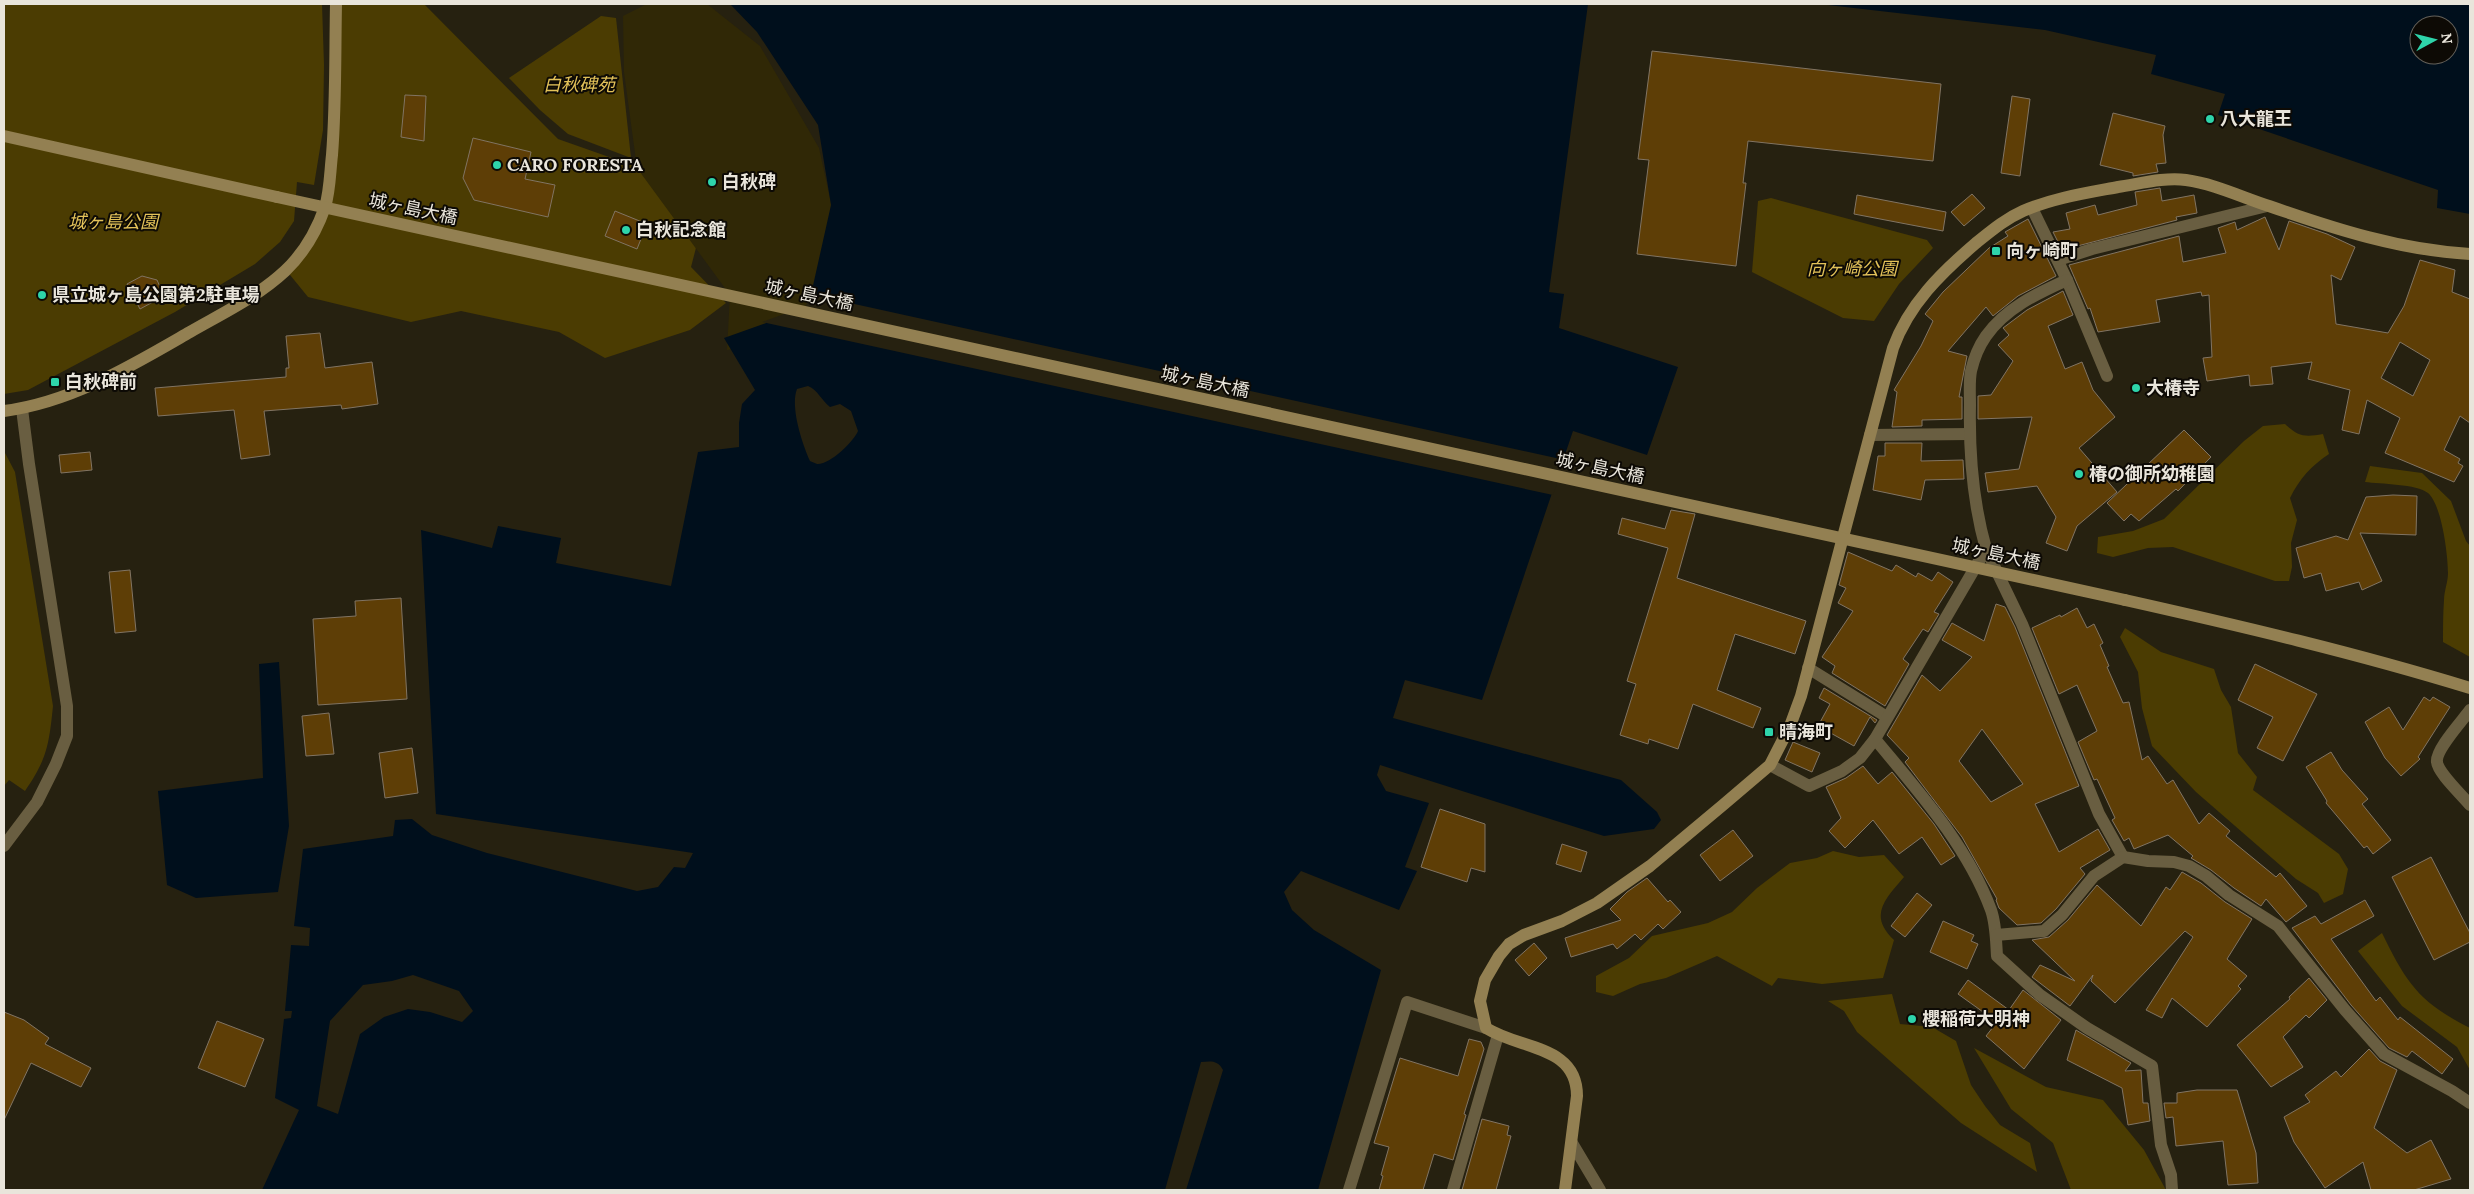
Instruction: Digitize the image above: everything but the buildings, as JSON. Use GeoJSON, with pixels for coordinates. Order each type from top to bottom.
{"type":"FeatureCollection","features":[{"type":"Feature","properties":{"kind":"street"},"geometry":{"type":"LineString","coordinates":[[4,411],[22,409],[80,391],[224,315],[286,270],[300,253],[314,232],[325,206],[330,178],[335,116],[336,4]]}},
{"type":"Feature","properties":{"kind":"street","name":"城ヶ島大橋"},"geometry":{"type":"LineString","coordinates":[[4,136],[2124,600],[2297,639],[2470,688]]}},
{"type":"Feature","properties":{"kind":"street"},"geometry":{"type":"LineString","coordinates":[[1486,1028],[1480,1001],[1485,980],[1499,956],[1509,944],[1524,935],[1562,921],[1597,903],[1650,866],[1770,765],[1790,726],[1808,668],[1899,331],[1915,304],[1935,280],[1993,229],[2032,208],[2080,194],[2140,184],[2184,180],[2233,192],[2267,206],[2397,245],[2470,254]]}},
{"type":"Feature","properties":{"kind":"street"},"geometry":{"type":"LineString","coordinates":[[2058,260],[2092,249],[2267,206]]}},
{"type":"Feature","properties":{"kind":"street"},"geometry":{"type":"LineString","coordinates":[[2032,208],[2067,280],[2106,376]]}},
{"type":"Feature","properties":{"kind":"street"},"geometry":{"type":"LineString","coordinates":[[2067,280],[2039,292],[2008,312],[1986,336],[1976,354],[1970,372],[1970,434],[1978,521],[1986,549],[2022,624],[2099,814],[2123,857]]}},
{"type":"Feature","properties":{"kind":"street"},"geometry":{"type":"LineString","coordinates":[[4,846],[37,802],[67,736],[67,706],[22,409]]}},
{"type":"Feature","properties":{"kind":"street"},"geometry":{"type":"LineString","coordinates":[[1870,435],[1970,434]]}},
{"type":"Feature","properties":{"kind":"street"},"geometry":{"type":"LineString","coordinates":[[1770,765],[1809,786],[1842,771],[1860,758],[1875,739],[1986,549]]}},
{"type":"Feature","properties":{"kind":"street"},"geometry":{"type":"LineString","coordinates":[[1808,668],[1887,717]]}},
{"type":"Feature","properties":{"kind":"street"},"geometry":{"type":"LineString","coordinates":[[2470,710],[2438,753],[2437,762],[2442,771],[2470,805]]}},
{"type":"Feature","properties":{"kind":"street"},"geometry":{"type":"LineString","coordinates":[[1875,739],[1928,803],[1966,860],[1992,911],[1997,956],[2040,995],[2087,1028],[2152,1066],[2161,1145],[2171,1175],[2172,1190]]}},
{"type":"Feature","properties":{"kind":"street"},"geometry":{"type":"LineString","coordinates":[[1996,935],[2044,931],[2062,916],[2094,876],[2123,857],[2148,862],[2174,862],[2189,866],[2206,876],[2229,895],[2278,926],[2345,1010],[2384,1054],[2452,1090],[2470,1103]]}},
{"type":"Feature","properties":{"kind":"street"},"geometry":{"type":"LineString","coordinates":[[1349,1190],[1407,1002],[1486,1028],[1498,1035],[1556,1056],[1573,1071],[1577,1083],[1577,1096],[1565,1190]]}},
{"type":"Feature","properties":{"kind":"street"},"geometry":{"type":"LineString","coordinates":[[1452,1190],[1498,1035]]}},
{"type":"Feature","properties":{"kind":"street"},"geometry":{"type":"LineString","coordinates":[[1572,1142],[1600,1190]]}},
{"type":"Feature","properties":{"kind":"green space","name":"城ヶ島公園"},"geometry":{"type":"Polygon","coordinates":[[[4,4],[322,4],[324,65],[323,130],[314,185],[297,182],[294,221],[280,242],[255,264],[175,312],[28,390],[4,394],[4,4]]]}},
{"type":"Feature","properties":{"kind":"green space"},"geometry":{"type":"Polygon","coordinates":[[[336,4],[424,4],[558,139],[646,170],[697,244],[691,267],[726,303],[690,330],[605,358],[559,332],[461,311],[411,322],[308,297],[286,270],[325,206],[336,4]]]}},
{"type":"Feature","properties":{"kind":"green space","name":"白秋碑苑"},"geometry":{"type":"Polygon","coordinates":[[[601,16],[616,18],[631,158],[568,134],[540,110],[509,78],[601,16]]]}},
{"type":"Feature","properties":{"kind":"green space","name":"向ヶ崎公園"},"geometry":{"type":"Polygon","coordinates":[[[1771,198],[1927,240],[1933,248],[1899,284],[1874,321],[1843,318],[1752,272],[1758,201],[1771,198]]]}},
{"type":"Feature","properties":{"kind":"green space"},"geometry":{"type":"Polygon","coordinates":[[[2285,424],[2298,434],[2311,436],[2323,434],[2329,454],[2306,473],[2290,498],[2297,520],[2291,543],[2292,567],[2289,581],[2275,581],[2173,547],[2148,548],[2113,557],[2097,553],[2098,537],[2133,531],[2164,519],[2244,441],[2263,426],[2285,424]]]}},
{"type":"Feature","properties":{"kind":"green space"},"geometry":{"type":"Polygon","coordinates":[[[4,451],[15,472],[53,706],[46,751],[38,770],[25,791],[9,780],[4,786],[4,451]]]}},
{"type":"Feature","properties":{"kind":"green space"},"geometry":{"type":"Polygon","coordinates":[[[2370,466],[2422,473],[2451,501],[2466,541],[2470,546],[2470,657],[2443,642],[2444,597],[2448,565],[2443,531],[2433,499],[2428,493],[2416,488],[2365,482],[2370,466]]]}},
{"type":"Feature","properties":{"kind":"green space"},"geometry":{"type":"Polygon","coordinates":[[[2125,628],[2161,652],[2214,669],[2221,690],[2231,707],[2238,753],[2257,777],[2253,790],[2339,854],[2348,869],[2343,894],[2324,903],[2318,893],[2296,879],[2196,792],[2152,746],[2142,708],[2138,672],[2120,637],[2125,628]]]}},
{"type":"Feature","properties":{"kind":"green space"},"geometry":{"type":"Polygon","coordinates":[[[1833,851],[1859,857],[1884,855],[1904,877],[1882,908],[1882,923],[1894,940],[1883,978],[1822,984],[1778,978],[1772,986],[1717,956],[1666,978],[1640,984],[1613,996],[1596,992],[1596,976],[1629,958],[1652,936],[1708,923],[1732,912],[1757,888],[1790,863],[1817,858],[1833,851]]]}},
{"type":"Feature","properties":{"kind":"green space"},"geometry":{"type":"Polygon","coordinates":[[[2382,933],[2399,966],[2416,990],[2438,1009],[2470,1028],[2470,1070],[2457,1047],[2402,1006],[2358,951],[2382,933]]]}},
{"type":"Feature","properties":{"kind":"green space"},"geometry":{"type":"Polygon","coordinates":[[[1892,994],[1900,1024],[1932,1027],[1956,1041],[1971,1085],[2000,1125],[2030,1143],[2037,1172],[1961,1123],[1857,1032],[1844,1011],[1828,1001],[1892,994]]]}},
{"type":"Feature","properties":{"kind":"green space"},"geometry":{"type":"Polygon","coordinates":[[[1974,1048],[2046,1087],[2103,1100],[2144,1150],[2166,1190],[2071,1190],[2053,1143],[2011,1109],[1974,1048]]]}},
{"type":"Feature","properties":{"kind":"sand"},"geometry":{"type":"Polygon","coordinates":[[[647,4],[707,4],[760,46],[819,148],[834,217],[827,297],[789,337],[727,350],[730,295],[637,168],[624,72],[623,16],[647,4]]]}},
{"type":"Feature","properties":{"kind":"water"},"geometry":{"type":"Polygon","coordinates":[[[730,4],[1588,4],[1549,292],[1564,294],[1559,328],[1678,367],[1647,455],[1573,431],[1482,700],[1405,680],[1393,718],[1621,780],[1657,812],[1661,820],[1654,829],[1604,836],[1380,765],[1377,775],[1386,791],[1429,803],[1405,867],[1417,871],[1399,910],[1301,871],[1284,892],[1292,910],[1314,930],[1381,970],[1318,1190],[1186,1190],[1223,1070],[1216,1063],[1208,1061],[1201,1062],[1165,1190],[262,1190],[299,1110],[275,1098],[284,1019],[291,1018],[292,1011],[285,1011],[291,945],[309,946],[310,928],[294,926],[303,849],[393,836],[395,820],[412,819],[432,835],[487,853],[637,891],[658,887],[674,867],[685,868],[693,853],[436,814],[421,530],[492,548],[498,526],[561,538],[556,563],[671,586],[698,452],[739,447],[739,423],[742,404],[755,390],[724,338],[808,308],[831,205],[818,125],[757,32],[730,4]],[[808,386],[797,389],[795,405],[798,425],[807,453],[810,461],[817,464],[835,457],[852,441],[858,431],[851,411],[840,404],[830,407],[808,386]]]}},
{"type":"Feature","properties":{"kind":"water"},"geometry":{"type":"Polygon","coordinates":[[[1819,4],[2470,4],[2470,214],[2437,208],[2438,190],[2218,115],[2225,94],[2151,74],[2156,55],[2045,30],[1819,4]]]}},
{"type":"Feature","properties":{"kind":"water"},"geometry":{"type":"Polygon","coordinates":[[[279,662],[289,826],[278,892],[196,898],[167,885],[158,791],[263,778],[259,664],[279,662]]]}},
{"type":"Feature","properties":{"kind":"pier"},"geometry":{"type":"Polygon","coordinates":[[[809,294],[1565,460],[1553,495],[762,322],[806,306],[809,294]]]}},
{"type":"Feature","properties":{"kind":"pier"},"geometry":{"type":"Polygon","coordinates":[[[413,975],[459,991],[473,1011],[462,1022],[430,1012],[408,1009],[384,1017],[360,1034],[338,1114],[317,1106],[330,1021],[363,985],[392,981],[413,975]]]}},
{"type":"Feature","properties":{"kind":"place","name":"八大龍王"},"geometry":{"type":"Point","coordinates":[2210,119]}},
{"type":"Feature","properties":{"kind":"place","name":"CARO FORESTA"},"geometry":{"type":"Point","coordinates":[497,165]}},
{"type":"Feature","properties":{"kind":"place","name":"白秋碑"},"geometry":{"type":"Point","coordinates":[712,182]}},
{"type":"Feature","properties":{"kind":"place","name":"白秋記念館"},"geometry":{"type":"Point","coordinates":[626,230]}},
{"type":"Feature","properties":{"kind":"place","name":"向ヶ崎町"},"geometry":{"type":"Point","coordinates":[1996,251]}},
{"type":"Feature","properties":{"kind":"place","name":"県立城ヶ島公園第2駐車場"},"geometry":{"type":"Point","coordinates":[42,295]}},
{"type":"Feature","properties":{"kind":"place","name":"白秋碑前"},"geometry":{"type":"Point","coordinates":[55,382]}},
{"type":"Feature","properties":{"kind":"place","name":"大椿寺"},"geometry":{"type":"Point","coordinates":[2136,388]}},
{"type":"Feature","properties":{"kind":"place","name":"椿の御所幼稚園"},"geometry":{"type":"Point","coordinates":[2079,474]}},
{"type":"Feature","properties":{"kind":"place","name":"晴海町"},"geometry":{"type":"Point","coordinates":[1769,732]}},
{"type":"Feature","properties":{"kind":"place","name":"櫻稲荷大明神"},"geometry":{"type":"Point","coordinates":[1912,1019]}}]}
